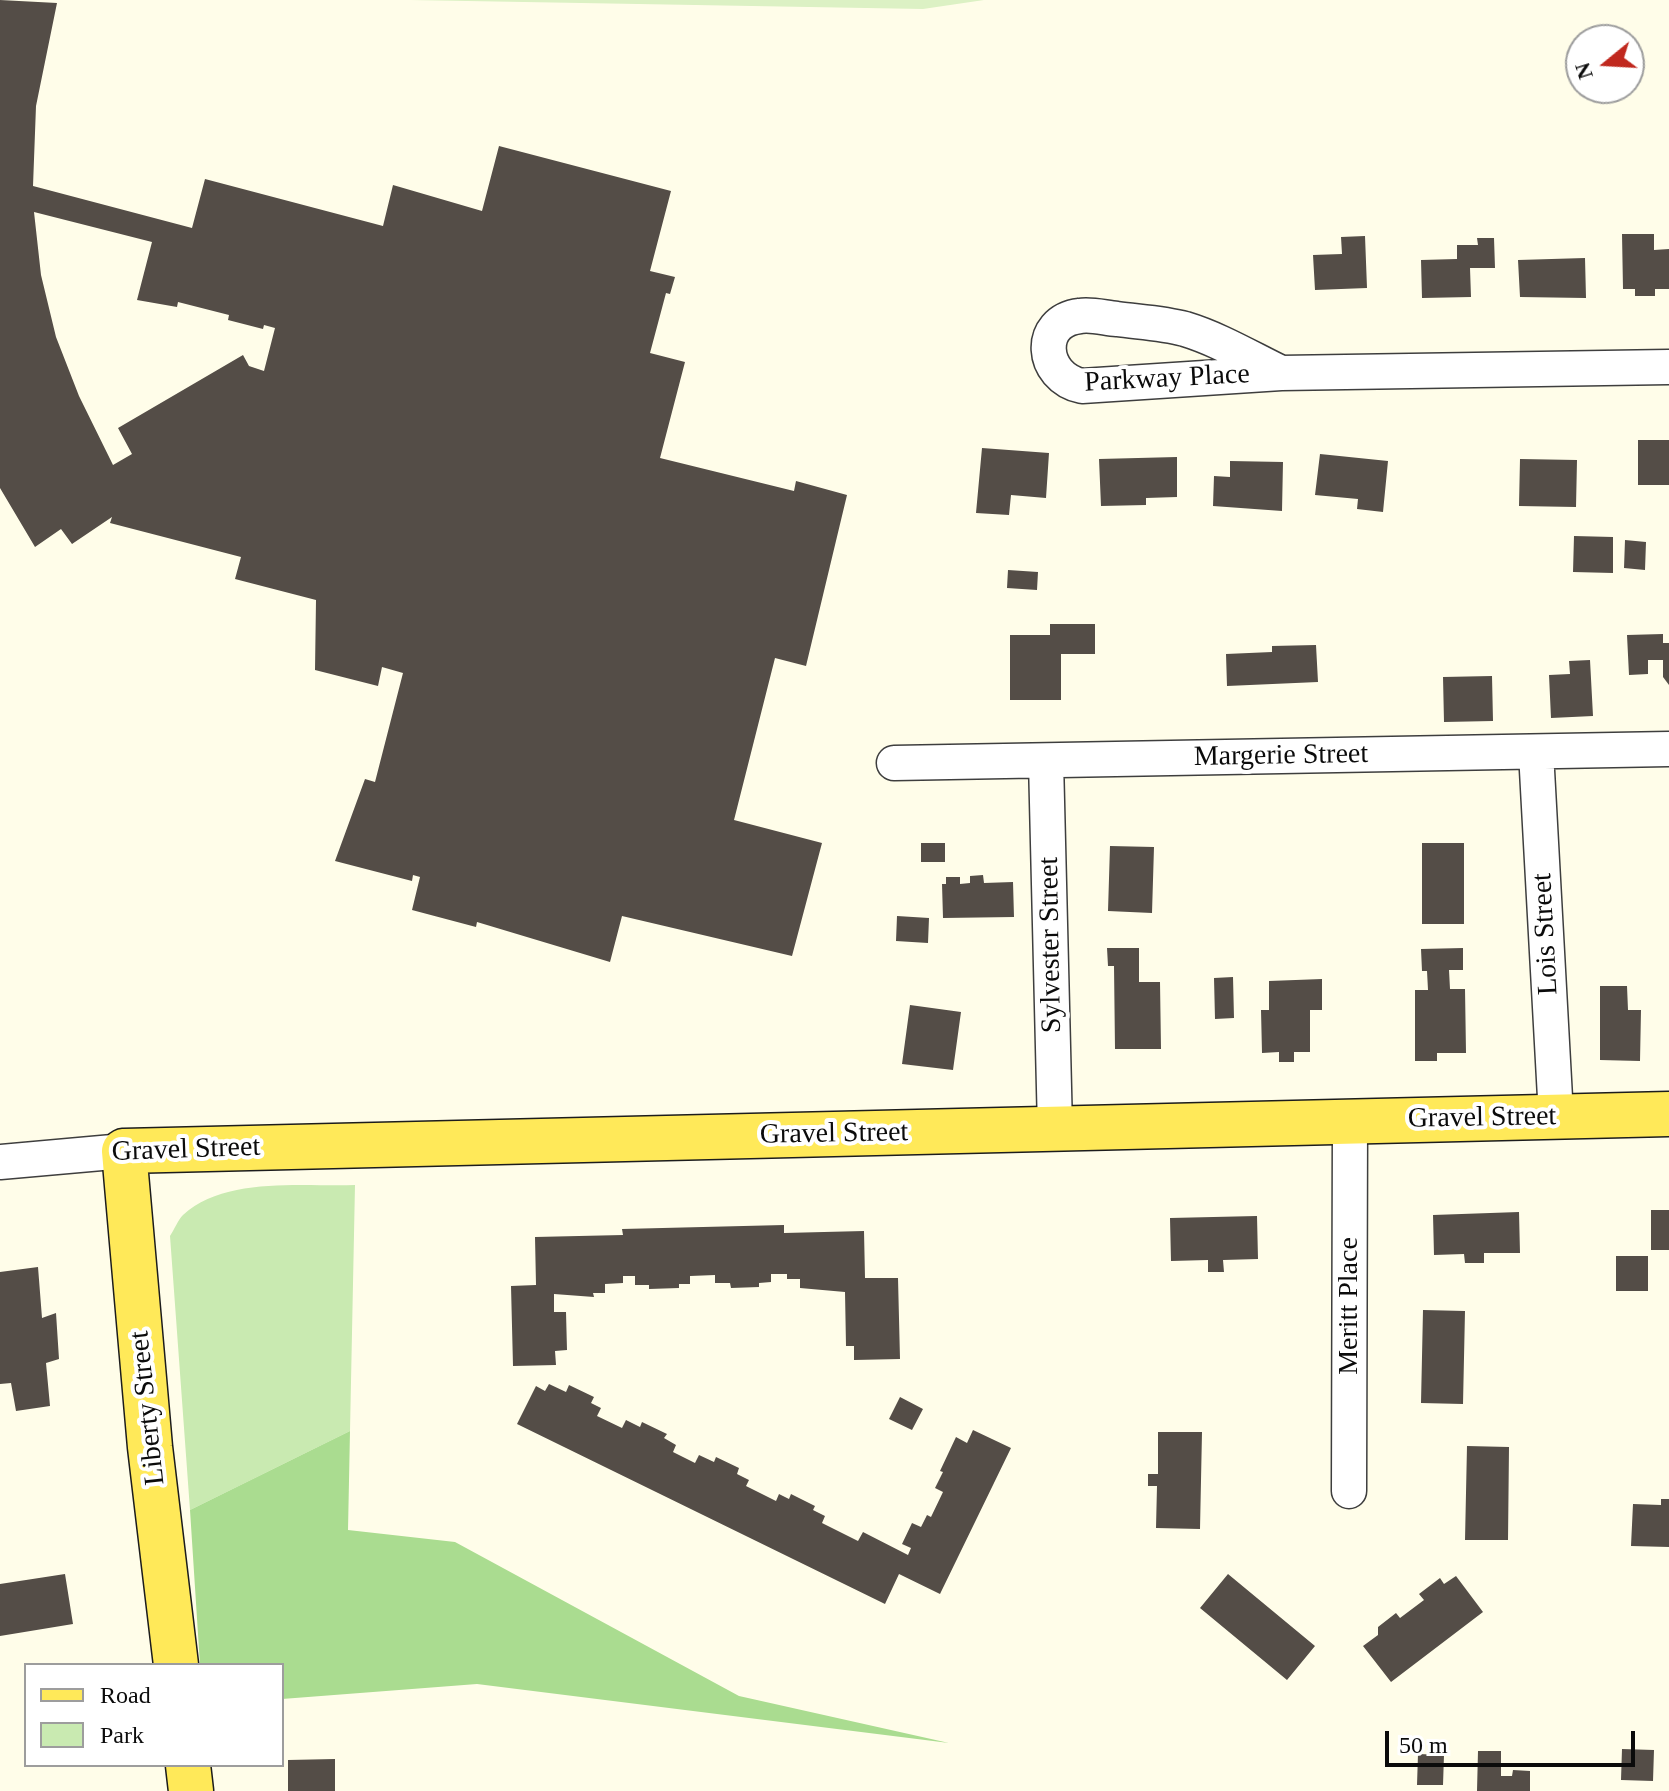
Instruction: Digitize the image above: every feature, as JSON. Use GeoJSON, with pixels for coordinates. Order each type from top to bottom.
{"type":"FeatureCollection","features":[{"type":"Feature","properties":{"kind":"main road","name":"Gravel Street"},"geometry":{"type":"LineString","coordinates":[[124,1151],[1669,1114]]}},
{"type":"Feature","properties":{"kind":"main road","name":"Liberty Street"},"geometry":{"type":"LineString","coordinates":[[124,1151],[150,1447],[176,1663]]}},
{"type":"Feature","properties":{"kind":"main road"},"geometry":{"type":"LineString","coordinates":[[188,1767],[191,1791]]}},
{"type":"Feature","properties":{"kind":"street","name":"Parkway Place"},"geometry":{"type":"LineString","coordinates":[[1281,373],[1197,333],[1162,324],[1081,315],[1060,324],[1049,345],[1053,368],[1060,378],[1082,386],[1281,373],[1669,367]]}},
{"type":"Feature","properties":{"kind":"street","name":"Margerie Street"},"geometry":{"type":"LineString","coordinates":[[894,763],[1669,749]]}},
{"type":"Feature","properties":{"kind":"street","name":"Lois Street"},"geometry":{"type":"LineString","coordinates":[[1536,752],[1556,1116]]}},
{"type":"Feature","properties":{"kind":"street","name":"Sylvester Street"},"geometry":{"type":"LineString","coordinates":[[1046,761],[1055,1129]]}},
{"type":"Feature","properties":{"kind":"street","name":"Meritt Place"},"geometry":{"type":"LineString","coordinates":[[1349,1491],[1350,1121]]}},
{"type":"Feature","properties":{"kind":"street","name":"Gravel Street"},"geometry":{"type":"LineString","coordinates":[[0,1162],[124,1151]]}},
{"type":"Feature","properties":{"kind":"green space"},"geometry":{"type":"Polygon","coordinates":[[[410,0],[984,0],[923,9],[410,0]]]}},
{"type":"Feature","properties":{"kind":"green space"},"geometry":{"type":"Polygon","coordinates":[[[355,1185],[350,1431],[190,1510],[170,1236],[183,1215],[220,1194],[265,1186],[355,1185]]]}},
{"type":"Feature","properties":{"kind":"green space"},"geometry":{"type":"Polygon","coordinates":[[[350,1431],[348,1530],[455,1542],[739,1696],[949,1743],[477,1684],[284,1699],[284,1663],[200,1663],[190,1510],[350,1431]]]}},
{"type":"Feature","properties":{"kind":"building"},"geometry":{"type":"Polygon","coordinates":[[[0,0],[57,3],[36,106],[33,186],[192,228],[205,179],[383,226],[393,185],[482,211],[499,146],[671,191],[650,271],[675,277],[670,294],[666,293],[650,353],[685,362],[660,458],[794,491],[796,481],[847,495],[806,666],[775,658],[734,820],[822,843],[792,956],[622,916],[610,962],[477,922],[476,927],[412,910],[420,877],[413,875],[412,881],[335,861],[365,779],[375,782],[403,673],[382,667],[378,686],[315,670],[316,600],[235,579],[241,557],[110,523],[112,517],[72,544],[61,529],[35,547],[0,488],[0,0]],[[34,212],[41,275],[56,337],[79,396],[113,465],[132,454],[118,428],[243,355],[249,366],[264,371],[275,328],[264,325],[263,329],[228,320],[229,315],[178,302],[177,307],[137,300],[152,242],[34,212]]]}},
{"type":"Feature","properties":{"kind":"building"},"geometry":{"type":"Polygon","coordinates":[[[1622,234],[1654,234],[1654,250],[1669,249],[1669,289],[1655,289],[1655,296],[1635,296],[1635,289],[1623,289],[1622,234]]]}},
{"type":"Feature","properties":{"kind":"building"},"geometry":{"type":"Polygon","coordinates":[[[1365,236],[1367,288],[1315,290],[1313,255],[1342,254],[1341,237],[1365,236]]]}},
{"type":"Feature","properties":{"kind":"building"},"geometry":{"type":"Polygon","coordinates":[[[1477,238],[1494,238],[1495,268],[1470,268],[1471,297],[1422,298],[1421,260],[1457,259],[1457,245],[1478,245],[1477,238]]]}},
{"type":"Feature","properties":{"kind":"building"},"geometry":{"type":"Polygon","coordinates":[[[1585,258],[1586,298],[1520,297],[1518,260],[1585,258]]]}},
{"type":"Feature","properties":{"kind":"building"},"geometry":{"type":"Polygon","coordinates":[[[1638,440],[1669,440],[1669,485],[1638,485],[1638,440]]]}},
{"type":"Feature","properties":{"kind":"building"},"geometry":{"type":"Polygon","coordinates":[[[982,448],[1049,453],[1046,498],[1011,495],[1009,515],[976,513],[982,448]]]}},
{"type":"Feature","properties":{"kind":"building"},"geometry":{"type":"Polygon","coordinates":[[[1320,454],[1388,461],[1383,512],[1357,509],[1358,499],[1315,495],[1320,454]]]}},
{"type":"Feature","properties":{"kind":"building"},"geometry":{"type":"Polygon","coordinates":[[[1177,457],[1177,497],[1146,498],[1146,505],[1101,506],[1099,459],[1177,457]]]}},
{"type":"Feature","properties":{"kind":"building"},"geometry":{"type":"Polygon","coordinates":[[[1520,459],[1577,460],[1576,507],[1519,506],[1520,459]]]}},
{"type":"Feature","properties":{"kind":"building"},"geometry":{"type":"Polygon","coordinates":[[[1230,461],[1283,462],[1282,511],[1213,506],[1214,476],[1230,477],[1230,461]]]}},
{"type":"Feature","properties":{"kind":"building"},"geometry":{"type":"Polygon","coordinates":[[[1574,536],[1613,537],[1613,573],[1573,572],[1574,536]]]}},
{"type":"Feature","properties":{"kind":"building"},"geometry":{"type":"Polygon","coordinates":[[[1625,540],[1646,542],[1645,570],[1624,568],[1625,540]]]}},
{"type":"Feature","properties":{"kind":"building"},"geometry":{"type":"Polygon","coordinates":[[[1008,570],[1038,572],[1037,590],[1007,588],[1008,570]]]}},
{"type":"Feature","properties":{"kind":"building"},"geometry":{"type":"Polygon","coordinates":[[[1050,624],[1095,624],[1095,654],[1061,654],[1061,700],[1010,700],[1010,635],[1050,635],[1050,624]]]}},
{"type":"Feature","properties":{"kind":"building"},"geometry":{"type":"Polygon","coordinates":[[[1663,634],[1663,643],[1669,643],[1669,685],[1663,677],[1663,660],[1648,660],[1648,674],[1629,675],[1627,635],[1663,634]]]}},
{"type":"Feature","properties":{"kind":"building"},"geometry":{"type":"Polygon","coordinates":[[[1316,645],[1318,682],[1227,686],[1226,654],[1272,652],[1272,646],[1316,645]]]}},
{"type":"Feature","properties":{"kind":"building"},"geometry":{"type":"Polygon","coordinates":[[[1590,660],[1593,716],[1551,718],[1549,675],[1570,674],[1569,661],[1590,660]]]}},
{"type":"Feature","properties":{"kind":"building"},"geometry":{"type":"Polygon","coordinates":[[[1492,676],[1493,721],[1444,722],[1443,677],[1492,676]]]}},
{"type":"Feature","properties":{"kind":"building"},"geometry":{"type":"Polygon","coordinates":[[[921,843],[945,843],[945,862],[921,862],[921,843]]]}},
{"type":"Feature","properties":{"kind":"building"},"geometry":{"type":"Polygon","coordinates":[[[1422,843],[1464,843],[1464,924],[1422,924],[1422,843]]]}},
{"type":"Feature","properties":{"kind":"building"},"geometry":{"type":"Polygon","coordinates":[[[1110,846],[1154,847],[1152,913],[1108,911],[1110,846]]]}},
{"type":"Feature","properties":{"kind":"building"},"geometry":{"type":"Polygon","coordinates":[[[983,875],[984,883],[1013,882],[1014,917],[943,918],[942,884],[946,884],[946,877],[960,877],[960,884],[970,883],[970,876],[983,875]]]}},
{"type":"Feature","properties":{"kind":"building"},"geometry":{"type":"Polygon","coordinates":[[[897,916],[929,918],[928,943],[896,941],[897,916]]]}},
{"type":"Feature","properties":{"kind":"building"},"geometry":{"type":"Polygon","coordinates":[[[1107,948],[1139,948],[1139,982],[1160,982],[1161,1049],[1115,1049],[1114,966],[1108,966],[1107,948]]]}},
{"type":"Feature","properties":{"kind":"building"},"geometry":{"type":"Polygon","coordinates":[[[1463,948],[1463,970],[1449,970],[1450,989],[1465,989],[1466,1053],[1437,1053],[1437,1061],[1415,1061],[1415,990],[1428,990],[1427,971],[1422,971],[1421,949],[1463,948]]]}},
{"type":"Feature","properties":{"kind":"building"},"geometry":{"type":"Polygon","coordinates":[[[1233,977],[1234,1018],[1215,1019],[1214,978],[1233,977]]]}},
{"type":"Feature","properties":{"kind":"building"},"geometry":{"type":"Polygon","coordinates":[[[1322,979],[1322,1010],[1310,1010],[1310,1052],[1294,1052],[1294,1062],[1279,1062],[1279,1052],[1262,1053],[1261,1010],[1269,1010],[1269,981],[1322,979]]]}},
{"type":"Feature","properties":{"kind":"building"},"geometry":{"type":"Polygon","coordinates":[[[1600,986],[1627,986],[1628,1010],[1641,1010],[1640,1061],[1600,1060],[1600,986]]]}},
{"type":"Feature","properties":{"kind":"building"},"geometry":{"type":"Polygon","coordinates":[[[910,1005],[961,1012],[953,1070],[902,1064],[910,1005]]]}},
{"type":"Feature","properties":{"kind":"building"},"geometry":{"type":"Polygon","coordinates":[[[1651,1210],[1669,1210],[1669,1250],[1651,1250],[1651,1210]]]}},
{"type":"Feature","properties":{"kind":"building"},"geometry":{"type":"Polygon","coordinates":[[[1519,1212],[1520,1253],[1484,1253],[1484,1263],[1465,1263],[1464,1254],[1434,1255],[1433,1215],[1519,1212]]]}},
{"type":"Feature","properties":{"kind":"building"},"geometry":{"type":"Polygon","coordinates":[[[1257,1216],[1258,1259],[1223,1260],[1224,1272],[1208,1272],[1208,1260],[1171,1261],[1170,1218],[1257,1216]]]}},
{"type":"Feature","properties":{"kind":"building"},"geometry":{"type":"Polygon","coordinates":[[[784,1225],[784,1233],[864,1231],[865,1278],[898,1278],[900,1359],[854,1360],[854,1346],[846,1346],[845,1292],[800,1288],[800,1279],[787,1279],[787,1274],[771,1274],[771,1282],[759,1283],[759,1287],[731,1288],[730,1283],[715,1283],[715,1275],[690,1276],[690,1284],[679,1284],[679,1288],[649,1289],[649,1285],[635,1285],[635,1276],[623,1276],[623,1283],[605,1284],[605,1293],[593,1293],[594,1297],[554,1294],[554,1312],[566,1312],[567,1350],[555,1351],[556,1365],[513,1366],[511,1286],[536,1285],[535,1237],[623,1235],[622,1229],[784,1225]]]}},
{"type":"Feature","properties":{"kind":"building"},"geometry":{"type":"Polygon","coordinates":[[[1616,1256],[1648,1256],[1648,1291],[1616,1291],[1616,1256]]]}},
{"type":"Feature","properties":{"kind":"building"},"geometry":{"type":"Polygon","coordinates":[[[38,1267],[42,1318],[56,1313],[59,1359],[46,1363],[50,1406],[16,1411],[11,1383],[0,1384],[0,1272],[38,1267]]]}},
{"type":"Feature","properties":{"kind":"building"},"geometry":{"type":"Polygon","coordinates":[[[1423,1310],[1465,1311],[1463,1404],[1421,1403],[1423,1310]]]}},
{"type":"Feature","properties":{"kind":"building"},"geometry":{"type":"Polygon","coordinates":[[[549,1384],[566,1392],[569,1385],[594,1397],[591,1403],[601,1408],[597,1416],[622,1428],[626,1420],[640,1427],[642,1422],[667,1434],[664,1438],[676,1445],[673,1452],[695,1463],[699,1455],[714,1462],[716,1457],[739,1468],[737,1474],[749,1480],[746,1486],[776,1501],[779,1494],[789,1499],[791,1494],[815,1506],[813,1510],[825,1516],[822,1523],[858,1541],[863,1532],[908,1555],[911,1548],[902,1544],[912,1523],[921,1527],[927,1515],[931,1517],[943,1492],[935,1488],[943,1472],[940,1471],[956,1437],[967,1443],[973,1430],[1011,1448],[940,1594],[899,1574],[885,1604],[517,1424],[536,1386],[545,1391],[549,1384]]]}},
{"type":"Feature","properties":{"kind":"building"},"geometry":{"type":"Polygon","coordinates":[[[900,1397],[923,1409],[912,1430],[889,1419],[900,1397]]]}},
{"type":"Feature","properties":{"kind":"building"},"geometry":{"type":"Polygon","coordinates":[[[1158,1432],[1202,1432],[1200,1529],[1156,1528],[1157,1486],[1148,1486],[1148,1474],[1158,1474],[1158,1432]]]}},
{"type":"Feature","properties":{"kind":"building"},"geometry":{"type":"Polygon","coordinates":[[[1467,1446],[1509,1447],[1508,1540],[1465,1540],[1467,1446]]]}},
{"type":"Feature","properties":{"kind":"building"},"geometry":{"type":"Polygon","coordinates":[[[1661,1499],[1669,1499],[1669,1547],[1631,1546],[1633,1504],[1661,1505],[1661,1499]]]}},
{"type":"Feature","properties":{"kind":"building"},"geometry":{"type":"Polygon","coordinates":[[[65,1574],[73,1624],[0,1636],[0,1584],[65,1574]]]}},
{"type":"Feature","properties":{"kind":"building"},"geometry":{"type":"Polygon","coordinates":[[[1228,1574],[1315,1646],[1287,1680],[1200,1608],[1228,1574]]]}},
{"type":"Feature","properties":{"kind":"building"},"geometry":{"type":"Polygon","coordinates":[[[1456,1576],[1483,1612],[1391,1682],[1363,1646],[1378,1635],[1378,1627],[1396,1613],[1400,1618],[1424,1600],[1419,1594],[1440,1578],[1444,1584],[1456,1576]]]}},
{"type":"Feature","properties":{"kind":"building"},"geometry":{"type":"Polygon","coordinates":[[[1622,1749],[1654,1750],[1653,1781],[1621,1780],[1622,1749]]]}},
{"type":"Feature","properties":{"kind":"building"},"geometry":{"type":"Polygon","coordinates":[[[1478,1751],[1501,1751],[1501,1776],[1512,1776],[1513,1770],[1530,1771],[1530,1791],[1477,1791],[1478,1751]]]}},
{"type":"Feature","properties":{"kind":"building"},"geometry":{"type":"Polygon","coordinates":[[[1418,1754],[1444,1755],[1443,1785],[1417,1785],[1418,1754]]]}},
{"type":"Feature","properties":{"kind":"building"},"geometry":{"type":"Polygon","coordinates":[[[335,1759],[335,1791],[288,1791],[288,1760],[335,1759]]]}}]}
